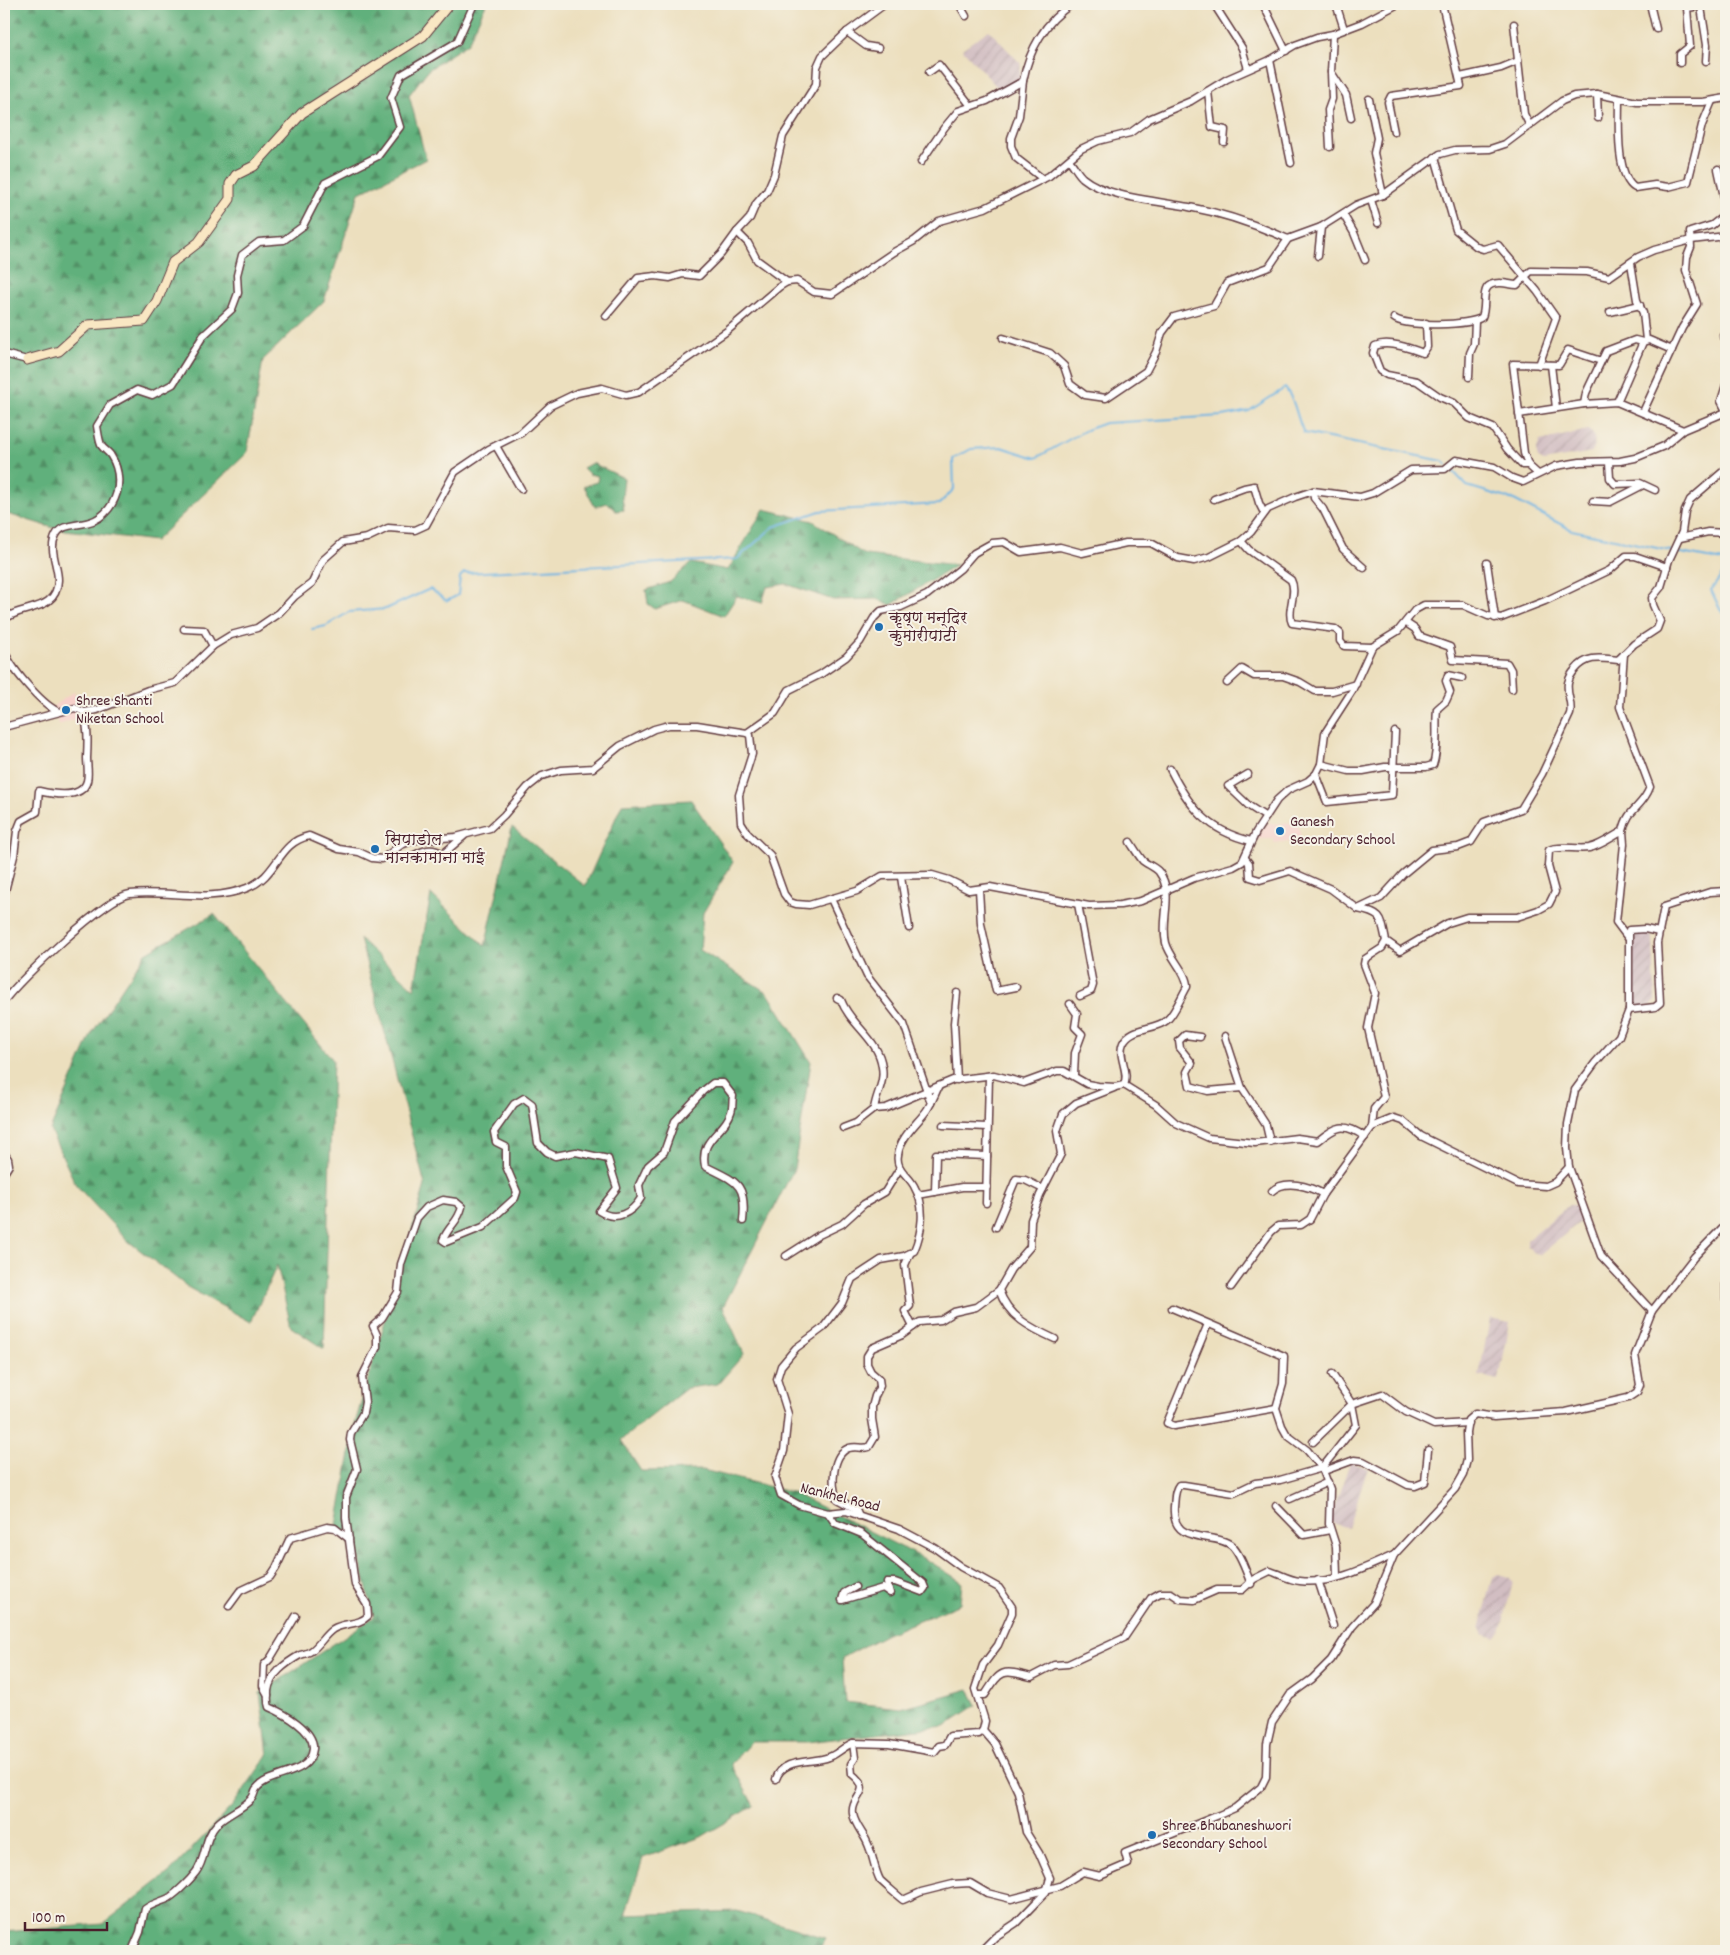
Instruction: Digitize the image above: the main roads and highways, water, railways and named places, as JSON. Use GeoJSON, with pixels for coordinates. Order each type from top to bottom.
{"type":"FeatureCollection","features":[{"type":"Feature","properties":{"kind":"main road"},"geometry":{"type":"LineString","coordinates":[[27,360],[59,351],[88,325],[144,321],[157,300],[173,262],[199,242],[230,199],[230,184],[236,175],[254,166],[302,113],[423,36],[449,4]]}},
{"type":"Feature","properties":{"kind":"waterway"},"geometry":{"type":"LineString","coordinates":[[312,629],[326,626],[349,612],[386,609],[430,589],[447,601],[458,595],[460,577],[464,573],[737,559],[773,527],[820,511],[939,504],[954,489],[953,459],[971,449],[1001,447],[1036,458],[1086,430],[1105,423],[1223,416],[1249,411],[1285,388],[1289,393],[1304,433],[1443,461],[1447,465]]}},
{"type":"Feature","properties":{"kind":"waterway"},"geometry":{"type":"LineString","coordinates":[[1450,468],[1467,486],[1514,500],[1572,530],[1671,551]]}},
{"type":"Feature","properties":{"kind":"waterway"},"geometry":{"type":"LineString","coordinates":[[1676,552],[1723,561],[1725,571],[1711,590],[1720,609],[1726,616]]}},
{"type":"Feature","properties":{"kind":"place","name":"कृष्ण मन्दिर कुमारीपाटी"},"geometry":{"type":"Point","coordinates":[879,627]}},
{"type":"Feature","properties":{"kind":"place","name":"Shree Shanti Niketan School"},"geometry":{"type":"Point","coordinates":[66,710]}},
{"type":"Feature","properties":{"kind":"place","name":"Ganesh Secondary School"},"geometry":{"type":"Point","coordinates":[1280,831]}},
{"type":"Feature","properties":{"kind":"place","name":"सिपाडोल मानकामाना माई"},"geometry":{"type":"Point","coordinates":[375,849]}},
{"type":"Feature","properties":{"kind":"place","name":"Shree Bhubaneshwori Secondary School"},"geometry":{"type":"Point","coordinates":[1152,1835]}}]}
